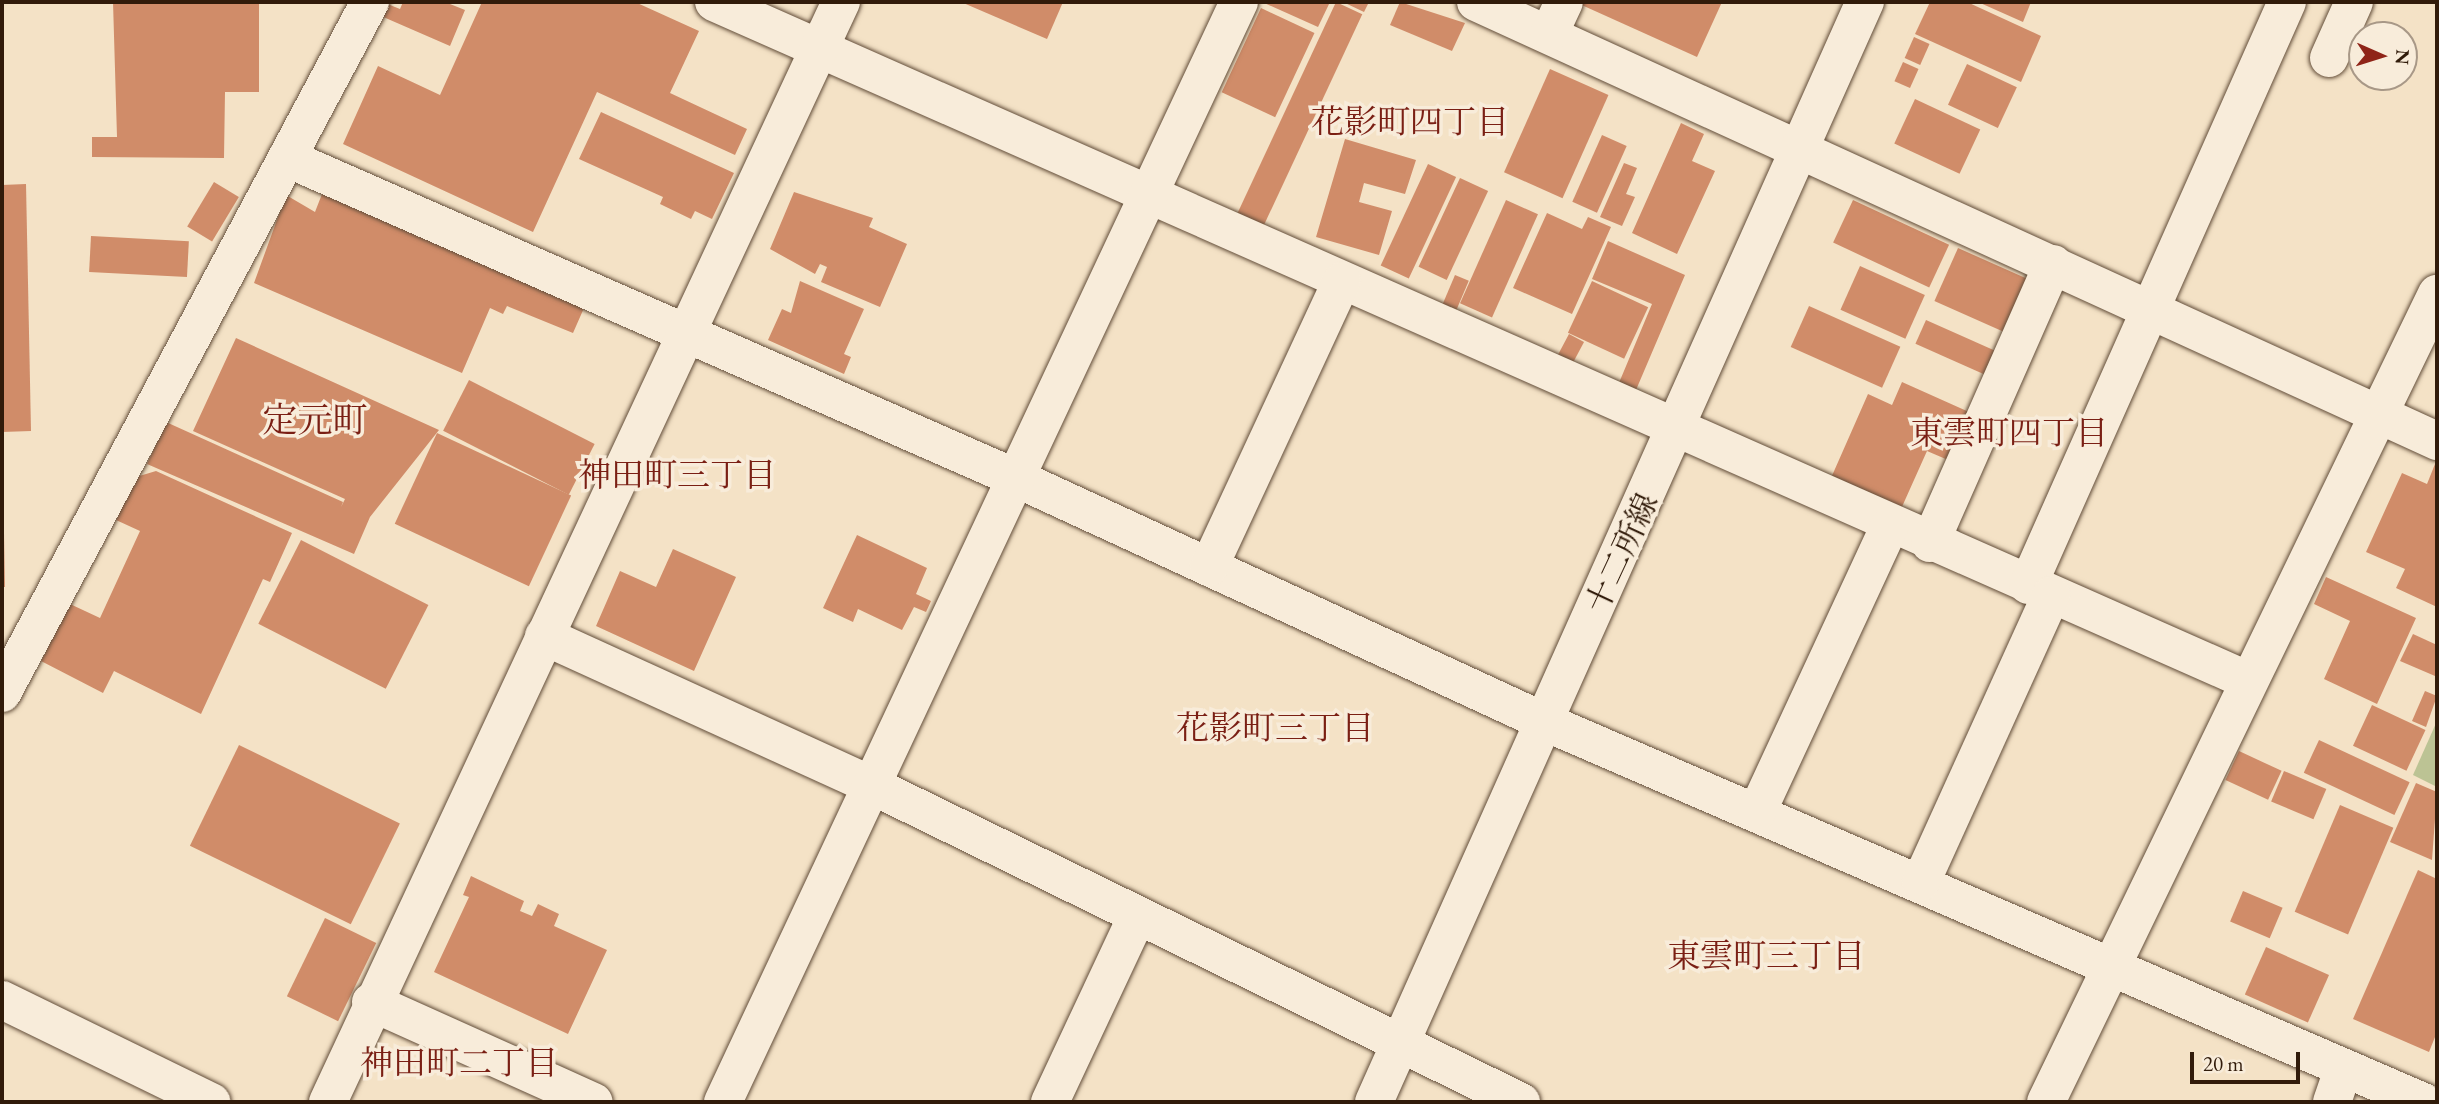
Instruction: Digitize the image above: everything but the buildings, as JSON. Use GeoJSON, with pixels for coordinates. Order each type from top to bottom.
{"type":"FeatureCollection","features":[{"type":"Feature","properties":{"kind":"street"},"geometry":{"type":"LineString","coordinates":[[2,693],[370,2]]}},
{"type":"Feature","properties":{"kind":"street"},"geometry":{"type":"LineString","coordinates":[[714,2],[1150,194],[1676,432],[2249,681]]}},
{"type":"Feature","properties":{"kind":"street"},"geometry":{"type":"LineString","coordinates":[[328,1102],[371,1002],[690,333],[841,2]]}},
{"type":"Feature","properties":{"kind":"street"},"geometry":{"type":"LineString","coordinates":[[723,1102],[1018,480],[1239,2]]}},
{"type":"Feature","properties":{"kind":"street"},"geometry":{"type":"LineString","coordinates":[[1476,2],[1557,18],[1800,152],[1979,229],[2437,441]]}},
{"type":"Feature","properties":{"kind":"street","name":"十二所線"},"geometry":{"type":"LineString","coordinates":[[1374,1102],[1676,432],[1865,2]]}},
{"type":"Feature","properties":{"kind":"street"},"geometry":{"type":"LineString","coordinates":[[1921,883],[2151,310],[2287,2]]}},
{"type":"Feature","properties":{"kind":"street"},"geometry":{"type":"LineString","coordinates":[[2329,58],[2354,2]]}},
{"type":"Feature","properties":{"kind":"street"},"geometry":{"type":"LineString","coordinates":[[287,158],[690,333],[1018,480],[1545,722],[2113,964],[2338,1085],[2423,1102]]}},
{"type":"Feature","properties":{"kind":"street"},"geometry":{"type":"LineString","coordinates":[[1930,543],[2053,264]]}},
{"type":"Feature","properties":{"kind":"street"},"geometry":{"type":"LineString","coordinates":[[1209,567],[1342,281]]}},
{"type":"Feature","properties":{"kind":"street"},"geometry":{"type":"LineString","coordinates":[[2046,1102],[2437,294]]}},
{"type":"Feature","properties":{"kind":"street"},"geometry":{"type":"LineString","coordinates":[[1757,813],[1890,525]]}},
{"type":"Feature","properties":{"kind":"street"},"geometry":{"type":"LineString","coordinates":[[544,636],[873,786],[1521,1102]]}},
{"type":"Feature","properties":{"kind":"street"},"geometry":{"type":"LineString","coordinates":[[1050,1102],[1137,916]]}},
{"type":"Feature","properties":{"kind":"street"},"geometry":{"type":"LineString","coordinates":[[2,1000],[211,1102]]}},
{"type":"Feature","properties":{"kind":"street"},"geometry":{"type":"LineString","coordinates":[[371,1002],[593,1102]]}},
{"type":"Feature","properties":{"kind":"green space"},"geometry":{"type":"Polygon","coordinates":[[[2437,721],[2437,787],[2413,775],[2437,721]]]}},
{"type":"Feature","properties":{"kind":"district","name":"花影町四丁目"},"geometry":{"type":"Point","coordinates":[1410,122]}},
{"type":"Feature","properties":{"kind":"district","name":"定元町"},"geometry":{"type":"Point","coordinates":[315,420]}},
{"type":"Feature","properties":{"kind":"district","name":"東雲町四丁目"},"geometry":{"type":"Point","coordinates":[2009,433]}},
{"type":"Feature","properties":{"kind":"district","name":"神田町三丁目"},"geometry":{"type":"Point","coordinates":[677,475]}},
{"type":"Feature","properties":{"kind":"district","name":"花影町三丁目"},"geometry":{"type":"Point","coordinates":[1275,728]}},
{"type":"Feature","properties":{"kind":"district","name":"東雲町三丁目"},"geometry":{"type":"Point","coordinates":[1766,956]}},
{"type":"Feature","properties":{"kind":"district","name":"神田町二丁目"},"geometry":{"type":"Point","coordinates":[459,1063]}}]}
